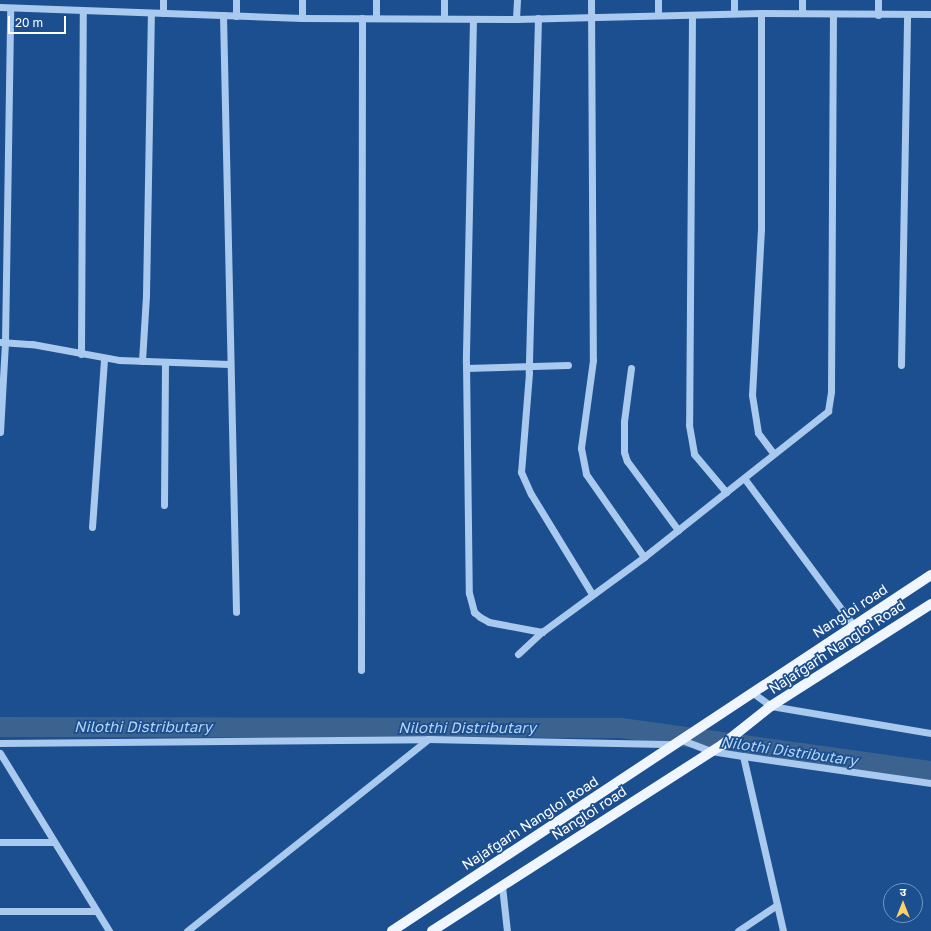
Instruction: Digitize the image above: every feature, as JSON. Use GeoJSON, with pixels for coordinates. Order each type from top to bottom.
{"type":"FeatureCollection","features":[{"type":"Feature","properties":{"kind":"main road","name":"Nangloi road"},"geometry":{"type":"LineString","coordinates":[[681,741],[852,625],[931,575]]}},
{"type":"Feature","properties":{"kind":"main road","name":"Najafgarh Nangloi Road"},"geometry":{"type":"LineString","coordinates":[[759,716],[771,706],[931,604]]}},
{"type":"Feature","properties":{"kind":"main road","name":"Nangloi road"},"geometry":{"type":"LineString","coordinates":[[432,931],[722,745],[759,716]]}},
{"type":"Feature","properties":{"kind":"main road","name":"Najafgarh Nangloi Road"},"geometry":{"type":"LineString","coordinates":[[392,931],[681,741]]}},
{"type":"Feature","properties":{"kind":"street"},"geometry":{"type":"LineString","coordinates":[[163,0],[163,13]]}},
{"type":"Feature","properties":{"kind":"street"},"geometry":{"type":"LineString","coordinates":[[236,0],[236,16]]}},
{"type":"Feature","properties":{"kind":"street"},"geometry":{"type":"LineString","coordinates":[[302,0],[302,18]]}},
{"type":"Feature","properties":{"kind":"street"},"geometry":{"type":"LineString","coordinates":[[376,0],[376,18]]}},
{"type":"Feature","properties":{"kind":"street"},"geometry":{"type":"LineString","coordinates":[[444,0],[444,18]]}},
{"type":"Feature","properties":{"kind":"street"},"geometry":{"type":"LineString","coordinates":[[516,19],[517,0]]}},
{"type":"Feature","properties":{"kind":"street"},"geometry":{"type":"LineString","coordinates":[[591,0],[593,360],[581,448],[586,474],[644,557]]}},
{"type":"Feature","properties":{"kind":"street"},"geometry":{"type":"LineString","coordinates":[[658,0],[658,14]]}},
{"type":"Feature","properties":{"kind":"street"},"geometry":{"type":"LineString","coordinates":[[734,0],[734,13]]}},
{"type":"Feature","properties":{"kind":"street"},"geometry":{"type":"LineString","coordinates":[[802,0],[802,13]]}},
{"type":"Feature","properties":{"kind":"street"},"geometry":{"type":"LineString","coordinates":[[878,0],[878,15]]}},
{"type":"Feature","properties":{"kind":"street"},"geometry":{"type":"LineString","coordinates":[[0,7],[302,18],[516,19],[734,13],[878,15],[931,14]]}},
{"type":"Feature","properties":{"kind":"street"},"geometry":{"type":"LineString","coordinates":[[0,432],[10,8]]}},
{"type":"Feature","properties":{"kind":"street"},"geometry":{"type":"LineString","coordinates":[[81,354],[83,11]]}},
{"type":"Feature","properties":{"kind":"street"},"geometry":{"type":"LineString","coordinates":[[142,361],[146,295],[150,13]]}},
{"type":"Feature","properties":{"kind":"street"},"geometry":{"type":"LineString","coordinates":[[760,13],[761,229],[752,395],[758,433],[773,453]]}},
{"type":"Feature","properties":{"kind":"street"},"geometry":{"type":"LineString","coordinates":[[518,654],[542,632],[644,557],[744,478],[773,453],[824,416],[831,398],[833,14]]}},
{"type":"Feature","properties":{"kind":"street"},"geometry":{"type":"LineString","coordinates":[[901,365],[907,14]]}},
{"type":"Feature","properties":{"kind":"street"},"geometry":{"type":"LineString","coordinates":[[223,15],[229,364],[236,612]]}},
{"type":"Feature","properties":{"kind":"street"},"geometry":{"type":"LineString","coordinates":[[692,15],[689,425],[694,454],[726,492]]}},
{"type":"Feature","properties":{"kind":"street"},"geometry":{"type":"LineString","coordinates":[[361,670],[362,18]]}},
{"type":"Feature","properties":{"kind":"street"},"geometry":{"type":"LineString","coordinates":[[538,18],[530,367],[521,472],[531,494],[592,594]]}},
{"type":"Feature","properties":{"kind":"street"},"geometry":{"type":"LineString","coordinates":[[473,19],[466,368],[471,604],[474,612],[489,622],[542,632]]}},
{"type":"Feature","properties":{"kind":"street"},"geometry":{"type":"LineString","coordinates":[[3,342],[32,344],[104,358],[229,364]]}},
{"type":"Feature","properties":{"kind":"street"},"geometry":{"type":"LineString","coordinates":[[92,527],[104,358]]}},
{"type":"Feature","properties":{"kind":"street"},"geometry":{"type":"LineString","coordinates":[[164,505],[165,362]]}},
{"type":"Feature","properties":{"kind":"street"},"geometry":{"type":"LineString","coordinates":[[466,368],[568,365]]}},
{"type":"Feature","properties":{"kind":"street"},"geometry":{"type":"LineString","coordinates":[[631,368],[624,421],[624,452],[627,461],[678,530]]}},
{"type":"Feature","properties":{"kind":"street"},"geometry":{"type":"LineString","coordinates":[[744,478],[852,625]]}},
{"type":"Feature","properties":{"kind":"street"},"geometry":{"type":"LineString","coordinates":[[753,693],[771,706],[931,733]]}},
{"type":"Feature","properties":{"kind":"street"},"geometry":{"type":"LineString","coordinates":[[187,931],[428,739]]}},
{"type":"Feature","properties":{"kind":"street"},"geometry":{"type":"LineString","coordinates":[[0,742],[428,739],[681,741],[711,751],[931,783]]}},
{"type":"Feature","properties":{"kind":"street"},"geometry":{"type":"LineString","coordinates":[[0,753],[53,842],[109,931]]}},
{"type":"Feature","properties":{"kind":"street"},"geometry":{"type":"LineString","coordinates":[[743,756],[783,931]]}},
{"type":"Feature","properties":{"kind":"street"},"geometry":{"type":"LineString","coordinates":[[0,842],[53,842]]}},
{"type":"Feature","properties":{"kind":"street"},"geometry":{"type":"LineString","coordinates":[[502,886],[507,931]]}},
{"type":"Feature","properties":{"kind":"street"},"geometry":{"type":"LineString","coordinates":[[738,931],[777,905]]}},
{"type":"Feature","properties":{"kind":"street"},"geometry":{"type":"LineString","coordinates":[[0,912],[96,911]]}},
{"type":"Feature","properties":{"kind":"waterway","name":"Nilothi Distributary"},"geometry":{"type":"LineString","coordinates":[[0,727],[621,728],[931,771]]}}]}
